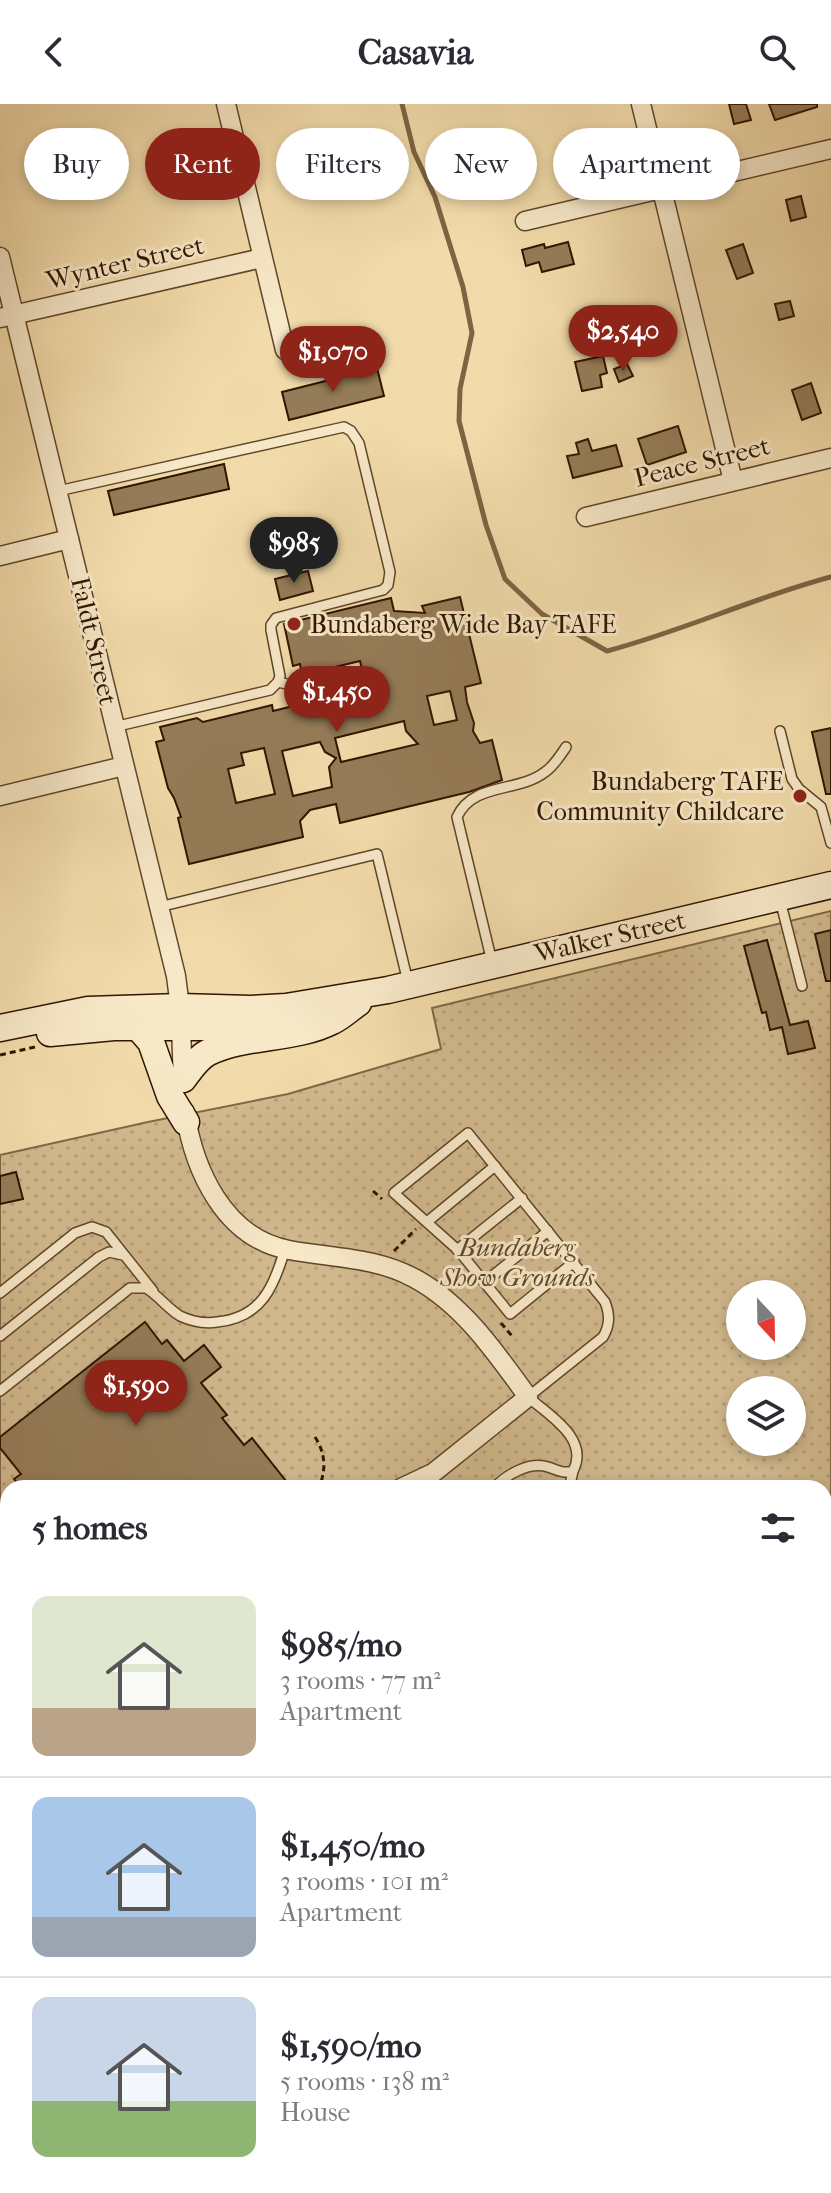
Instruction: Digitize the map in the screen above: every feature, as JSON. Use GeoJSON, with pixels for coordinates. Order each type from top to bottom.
{"type":"FeatureCollection","features":[{"type":"Feature","properties":{"kind":"main road","name":"Walker Street"},"geometry":{"type":"LineString","coordinates":[[0,1043],[56,1032],[138,1027],[180,1016],[286,1007],[398,988],[831,885]]}},
{"type":"Feature","properties":{"kind":"main road","name":"Walker Street"},"geometry":{"type":"LineString","coordinates":[[0,1028],[88,1010],[180,1016],[259,1027],[299,1020],[398,988]]}},
{"type":"Feature","properties":{"kind":"main road"},"geometry":{"type":"LineString","coordinates":[[183,1079],[198,1060],[210,1052],[231,1044],[318,1027],[358,1003]]}},
{"type":"Feature","properties":{"kind":"main road"},"geometry":{"type":"LineString","coordinates":[[138,1027],[151,1042],[170,1096],[186,1122]]}},
{"type":"Feature","properties":{"kind":"street"},"geometry":{"type":"LineString","coordinates":[[226,104],[285,350]]}},
{"type":"Feature","properties":{"kind":"street"},"geometry":{"type":"LineString","coordinates":[[641,104],[647,128]]}},
{"type":"Feature","properties":{"kind":"street"},"geometry":{"type":"LineString","coordinates":[[740,171],[831,149]]}},
{"type":"Feature","properties":{"kind":"street"},"geometry":{"type":"LineString","coordinates":[[525,221],[615,200]]}},
{"type":"Feature","properties":{"kind":"street"},"geometry":{"type":"LineString","coordinates":[[665,200],[733,481]]}},
{"type":"Feature","properties":{"kind":"street","name":"Faldt Street"},"geometry":{"type":"LineString","coordinates":[[0,257],[7,316],[58,491],[177,981],[186,1122],[202,1173],[215,1199],[253,1234],[285,1249],[379,1263],[444,1296],[471,1324],[528,1397]]}},
{"type":"Feature","properties":{"kind":"street","name":"Wynter Street"},"geometry":{"type":"LineString","coordinates":[[7,316],[262,258]]}},
{"type":"Feature","properties":{"kind":"street","name":"Peace Street"},"geometry":{"type":"LineString","coordinates":[[586,517],[831,458]]}},
{"type":"Feature","properties":{"kind":"street"},"geometry":{"type":"LineString","coordinates":[[0,556],[69,539]]}},
{"type":"Feature","properties":{"kind":"street"},"geometry":{"type":"LineString","coordinates":[[0,796],[124,766]]}},
{"type":"Feature","properties":{"kind":"street"},"geometry":{"type":"LineString","coordinates":[[422,1480],[528,1397]]}},
{"type":"Feature","properties":{"kind":"lane"},"geometry":{"type":"LineString","coordinates":[[58,491],[336,427],[351,431],[359,443],[391,579],[388,585],[383,590],[276,618],[271,630],[280,670],[278,682],[270,690],[114,727]]}},
{"type":"Feature","properties":{"kind":"lane"},"geometry":{"type":"LineString","coordinates":[[278,682],[291,685],[350,672]]}},
{"type":"Feature","properties":{"kind":"lane"},"geometry":{"type":"LineString","coordinates":[[780,731],[792,779],[821,807],[831,843]]}},
{"type":"Feature","properties":{"kind":"lane"},"geometry":{"type":"LineString","coordinates":[[492,965],[457,817],[464,804],[477,795],[527,782],[545,772],[566,747]]}},
{"type":"Feature","properties":{"kind":"lane"},"geometry":{"type":"LineString","coordinates":[[159,907],[377,854],[398,988]]}},
{"type":"Feature","properties":{"kind":"lane"},"geometry":{"type":"LineString","coordinates":[[779,897],[802,986]]}},
{"type":"Feature","properties":{"kind":"lane"},"geometry":{"type":"LineString","coordinates":[[573,1480],[578,1456],[573,1440],[528,1397],[599,1341],[607,1330],[609,1316],[605,1302],[574,1262],[468,1133],[394,1193],[457,1250],[510,1314],[574,1262]]}},
{"type":"Feature","properties":{"kind":"lane"},"geometry":{"type":"LineString","coordinates":[[427,1222],[495,1166]]}},
{"type":"Feature","properties":{"kind":"lane"},"geometry":{"type":"LineString","coordinates":[[457,1250],[522,1198]]}},
{"type":"Feature","properties":{"kind":"lane"},"geometry":{"type":"LineString","coordinates":[[0,1293],[75,1233],[97,1228],[106,1232],[157,1296]]}},
{"type":"Feature","properties":{"kind":"lane"},"geometry":{"type":"LineString","coordinates":[[485,1282],[548,1231]]}},
{"type":"Feature","properties":{"kind":"lane"},"geometry":{"type":"LineString","coordinates":[[0,1391],[124,1291],[141,1287],[152,1291],[169,1308],[189,1319],[212,1323],[228,1321],[254,1309],[263,1300],[278,1273],[285,1249]]}},
{"type":"Feature","properties":{"kind":"lane"},"geometry":{"type":"LineString","coordinates":[[0,1336],[103,1254],[119,1253],[129,1260]]}},
{"type":"Feature","properties":{"kind":"lane"},"geometry":{"type":"LineString","coordinates":[[503,1480],[533,1466],[565,1473],[573,1471]]}},
{"type":"Feature","properties":{"kind":"path"},"geometry":{"type":"LineString","coordinates":[[394,1251],[414,1228],[425,1237]]}},
{"type":"Feature","properties":{"kind":"path"},"geometry":{"type":"LineString","coordinates":[[493,1313],[512,1336]]}},
{"type":"Feature","properties":{"kind":"path"},"geometry":{"type":"LineString","coordinates":[[315,1437],[321,1446],[325,1465],[321,1480]]}},
{"type":"Feature","properties":{"kind":"green space","name":"Bundaberg Show Grounds"},"geometry":{"type":"Polygon","coordinates":[[[831,911],[831,1480],[0,1480],[0,1155],[288,1094],[441,1049],[432,1008],[831,911]]]}},
{"type":"Feature","properties":{"kind":"building"},"geometry":{"type":"Polygon","coordinates":[[[729,104],[746,104],[751,120],[734,124],[729,104]]]}},
{"type":"Feature","properties":{"kind":"building"},"geometry":{"type":"Polygon","coordinates":[[[769,104],[817,104],[817,107],[775,120],[769,104]]]}},
{"type":"Feature","properties":{"kind":"building"},"geometry":{"type":"Polygon","coordinates":[[[801,196],[806,217],[791,221],[786,200],[801,196]]]}},
{"type":"Feature","properties":{"kind":"building"},"geometry":{"type":"Polygon","coordinates":[[[568,242],[574,264],[542,272],[539,262],[526,266],[522,250],[568,242]]]}},
{"type":"Feature","properties":{"kind":"building"},"geometry":{"type":"Polygon","coordinates":[[[743,244],[753,273],[737,279],[726,250],[743,244]]]}},
{"type":"Feature","properties":{"kind":"building"},"geometry":{"type":"Polygon","coordinates":[[[790,301],[794,316],[779,320],[775,304],[790,301]]]}},
{"type":"Feature","properties":{"kind":"building"},"geometry":{"type":"Polygon","coordinates":[[[603,356],[607,373],[600,375],[602,387],[582,391],[575,362],[603,356]]]}},
{"type":"Feature","properties":{"kind":"building"},"geometry":{"type":"Polygon","coordinates":[[[627,364],[633,376],[619,382],[614,369],[627,364]]]}},
{"type":"Feature","properties":{"kind":"building"},"geometry":{"type":"Polygon","coordinates":[[[377,368],[384,396],[289,420],[282,392],[377,368]]]}},
{"type":"Feature","properties":{"kind":"building"},"geometry":{"type":"Polygon","coordinates":[[[811,383],[821,413],[802,420],[792,390],[811,383]]]}},
{"type":"Feature","properties":{"kind":"building"},"geometry":{"type":"Polygon","coordinates":[[[678,426],[686,452],[647,465],[638,439],[678,426]]]}},
{"type":"Feature","properties":{"kind":"building"},"geometry":{"type":"Polygon","coordinates":[[[588,439],[592,451],[616,445],[622,466],[573,478],[567,456],[579,454],[576,443],[588,439]]]}},
{"type":"Feature","properties":{"kind":"building"},"geometry":{"type":"Polygon","coordinates":[[[224,464],[229,489],[114,515],[108,491],[224,464]]]}},
{"type":"Feature","properties":{"kind":"building"},"geometry":{"type":"Polygon","coordinates":[[[308,571],[313,591],[280,600],[275,579],[308,571]]]}},
{"type":"Feature","properties":{"kind":"building"},"geometry":{"type":"Polygon","coordinates":[[[460,597],[481,683],[465,687],[474,723],[473,731],[480,743],[492,740],[502,780],[469,792],[340,823],[336,804],[310,810],[300,821],[303,837],[189,864],[178,818],[181,817],[168,788],[156,742],[164,740],[160,727],[197,718],[203,722],[272,705],[273,711],[366,688],[360,661],[302,675],[300,664],[293,666],[284,624],[391,598],[394,611],[425,613],[422,606],[460,597]],[[450,691],[427,696],[434,725],[457,720],[450,691]],[[404,721],[335,738],[341,762],[418,744],[406,731],[404,721]],[[320,742],[282,751],[293,796],[332,787],[329,767],[336,758],[325,752],[320,742]],[[264,748],[241,753],[244,765],[228,769],[236,803],[275,794],[264,748]]]}},
{"type":"Feature","properties":{"kind":"building"},"geometry":{"type":"Polygon","coordinates":[[[831,728],[831,794],[826,794],[812,732],[831,728]]]}},
{"type":"Feature","properties":{"kind":"building"},"geometry":{"type":"Polygon","coordinates":[[[831,930],[831,981],[826,981],[815,934],[831,930]]]}},
{"type":"Feature","properties":{"kind":"building"},"geometry":{"type":"Polygon","coordinates":[[[767,940],[790,1025],[808,1021],[815,1048],[788,1054],[782,1027],[770,1030],[766,1012],[762,1013],[744,946],[767,940]]]}},
{"type":"Feature","properties":{"kind":"building"},"geometry":{"type":"Polygon","coordinates":[[[16,1172],[23,1199],[0,1204],[0,1176],[16,1172]]]}},
{"type":"Feature","properties":{"kind":"building"},"geometry":{"type":"Polygon","coordinates":[[[145,1322],[162,1344],[167,1340],[184,1361],[204,1345],[221,1367],[201,1383],[227,1415],[222,1418],[244,1445],[252,1438],[285,1480],[15,1480],[21,1474],[0,1448],[0,1437],[145,1322]]]}},
{"type":"Feature","properties":{"kind":"waterway"},"geometry":{"type":"LineString","coordinates":[[402,104],[414,152],[435,197],[463,287],[472,333],[460,389],[459,421],[486,525],[505,579],[542,614],[607,651],[831,577]]}},
{"type":"Feature","properties":{"kind":"place","name":"Bundaberg Wide Bay TAFE"},"geometry":{"type":"Point","coordinates":[294,624]}},
{"type":"Feature","properties":{"kind":"place","name":"Bundaberg TAFE Community Childcare"},"geometry":{"type":"Point","coordinates":[800,796]}}]}
